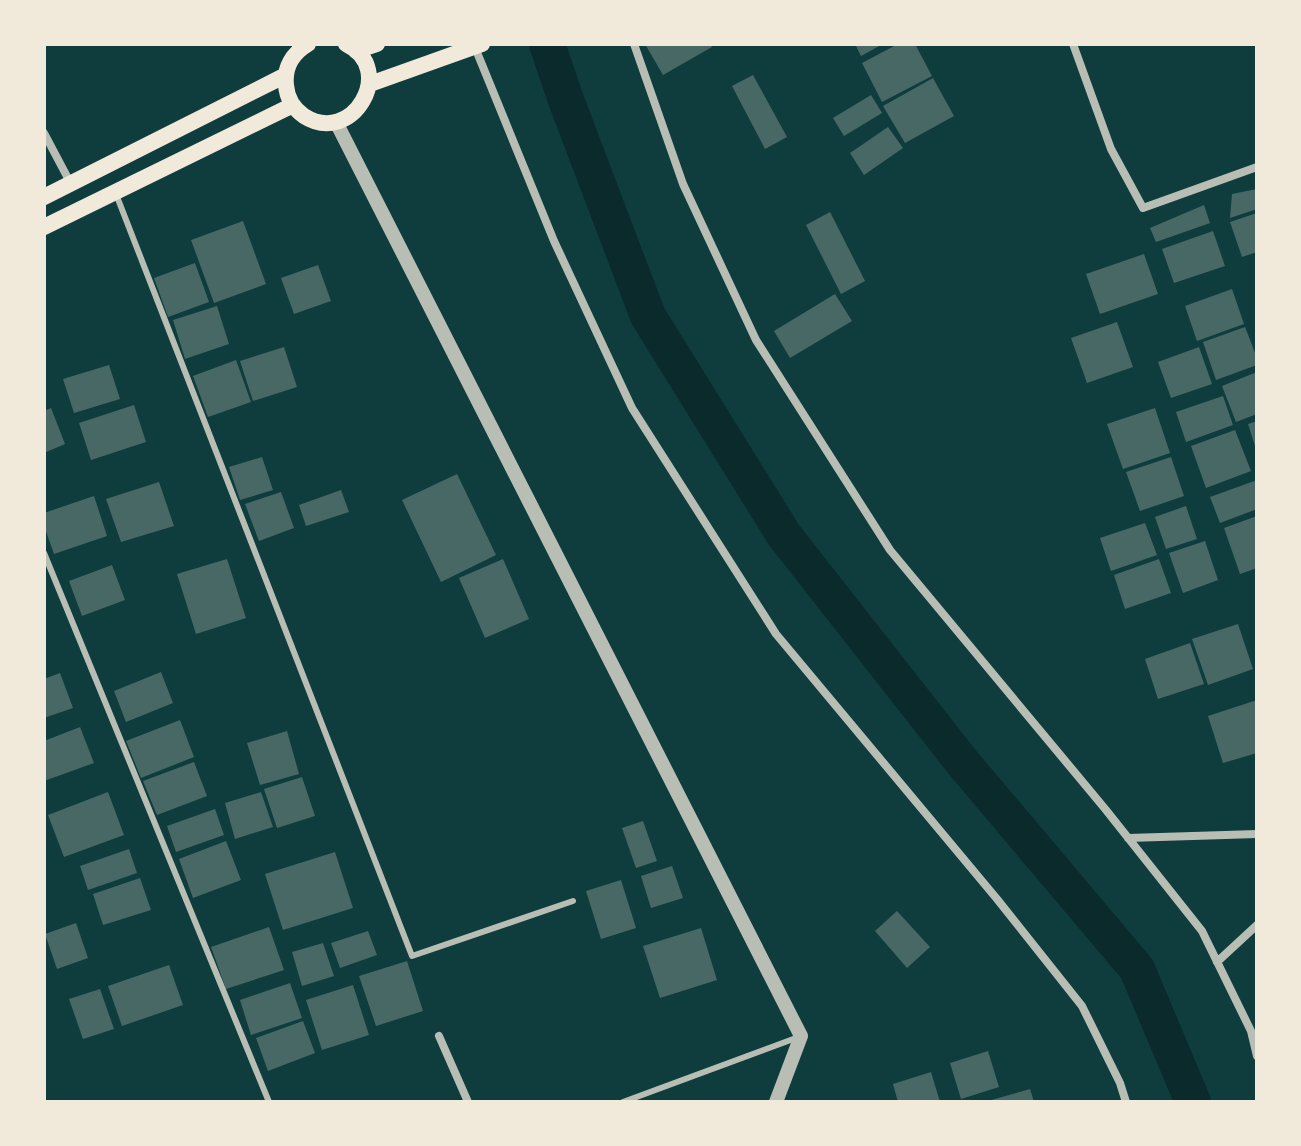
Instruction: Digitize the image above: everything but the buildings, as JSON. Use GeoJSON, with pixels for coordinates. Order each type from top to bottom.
{"type":"FeatureCollection","features":[{"type":"Feature","properties":{"kind":"main road"},"geometry":{"type":"LineString","coordinates":[[302,46],[290,61],[286,75],[286,88],[293,105],[309,119],[336,122],[349,117],[359,108],[370,84],[368,70],[351,48],[377,44]]}},
{"type":"Feature","properties":{"kind":"main road"},"geometry":{"type":"LineString","coordinates":[[370,84],[477,45]]}},
{"type":"Feature","properties":{"kind":"main road"},"geometry":{"type":"LineString","coordinates":[[44,197],[286,75]]}},
{"type":"Feature","properties":{"kind":"main road"},"geometry":{"type":"LineString","coordinates":[[44,227],[114,190],[293,105]]}},
{"type":"Feature","properties":{"kind":"street"},"geometry":{"type":"LineString","coordinates":[[634,44],[683,184],[756,340],[890,550],[1202,931],[1251,1031],[1257,1056]]}},
{"type":"Feature","properties":{"kind":"street"},"geometry":{"type":"LineString","coordinates":[[1073,44],[1111,149],[1143,208],[1257,167]]}},
{"type":"Feature","properties":{"kind":"street"},"geometry":{"type":"LineString","coordinates":[[477,45],[554,241],[632,408],[776,634],[1082,1006],[1120,1083],[1126,1102]]}},
{"type":"Feature","properties":{"kind":"street"},"geometry":{"type":"LineString","coordinates":[[336,122],[801,1036],[776,1102]]}},
{"type":"Feature","properties":{"kind":"street"},"geometry":{"type":"LineString","coordinates":[[44,133],[71,184]]}},
{"type":"Feature","properties":{"kind":"street"},"geometry":{"type":"LineString","coordinates":[[1128,838],[1257,834]]}},
{"type":"Feature","properties":{"kind":"street"},"geometry":{"type":"LineString","coordinates":[[1217,962],[1257,925]]}},
{"type":"Feature","properties":{"kind":"street"},"geometry":{"type":"LineString","coordinates":[[439,1036],[468,1102]]}},
{"type":"Feature","properties":{"kind":"lane"},"geometry":{"type":"LineString","coordinates":[[114,190],[412,956],[573,901]]}},
{"type":"Feature","properties":{"kind":"lane"},"geometry":{"type":"LineString","coordinates":[[44,553],[269,1102]]}},
{"type":"Feature","properties":{"kind":"lane"},"geometry":{"type":"LineString","coordinates":[[623,1102],[801,1036]]}},
{"type":"Feature","properties":{"kind":"waterway"},"geometry":{"type":"LineString","coordinates":[[547,44],[648,316],[784,535],[963,763],[1137,969],[1193,1102]]}}]}
